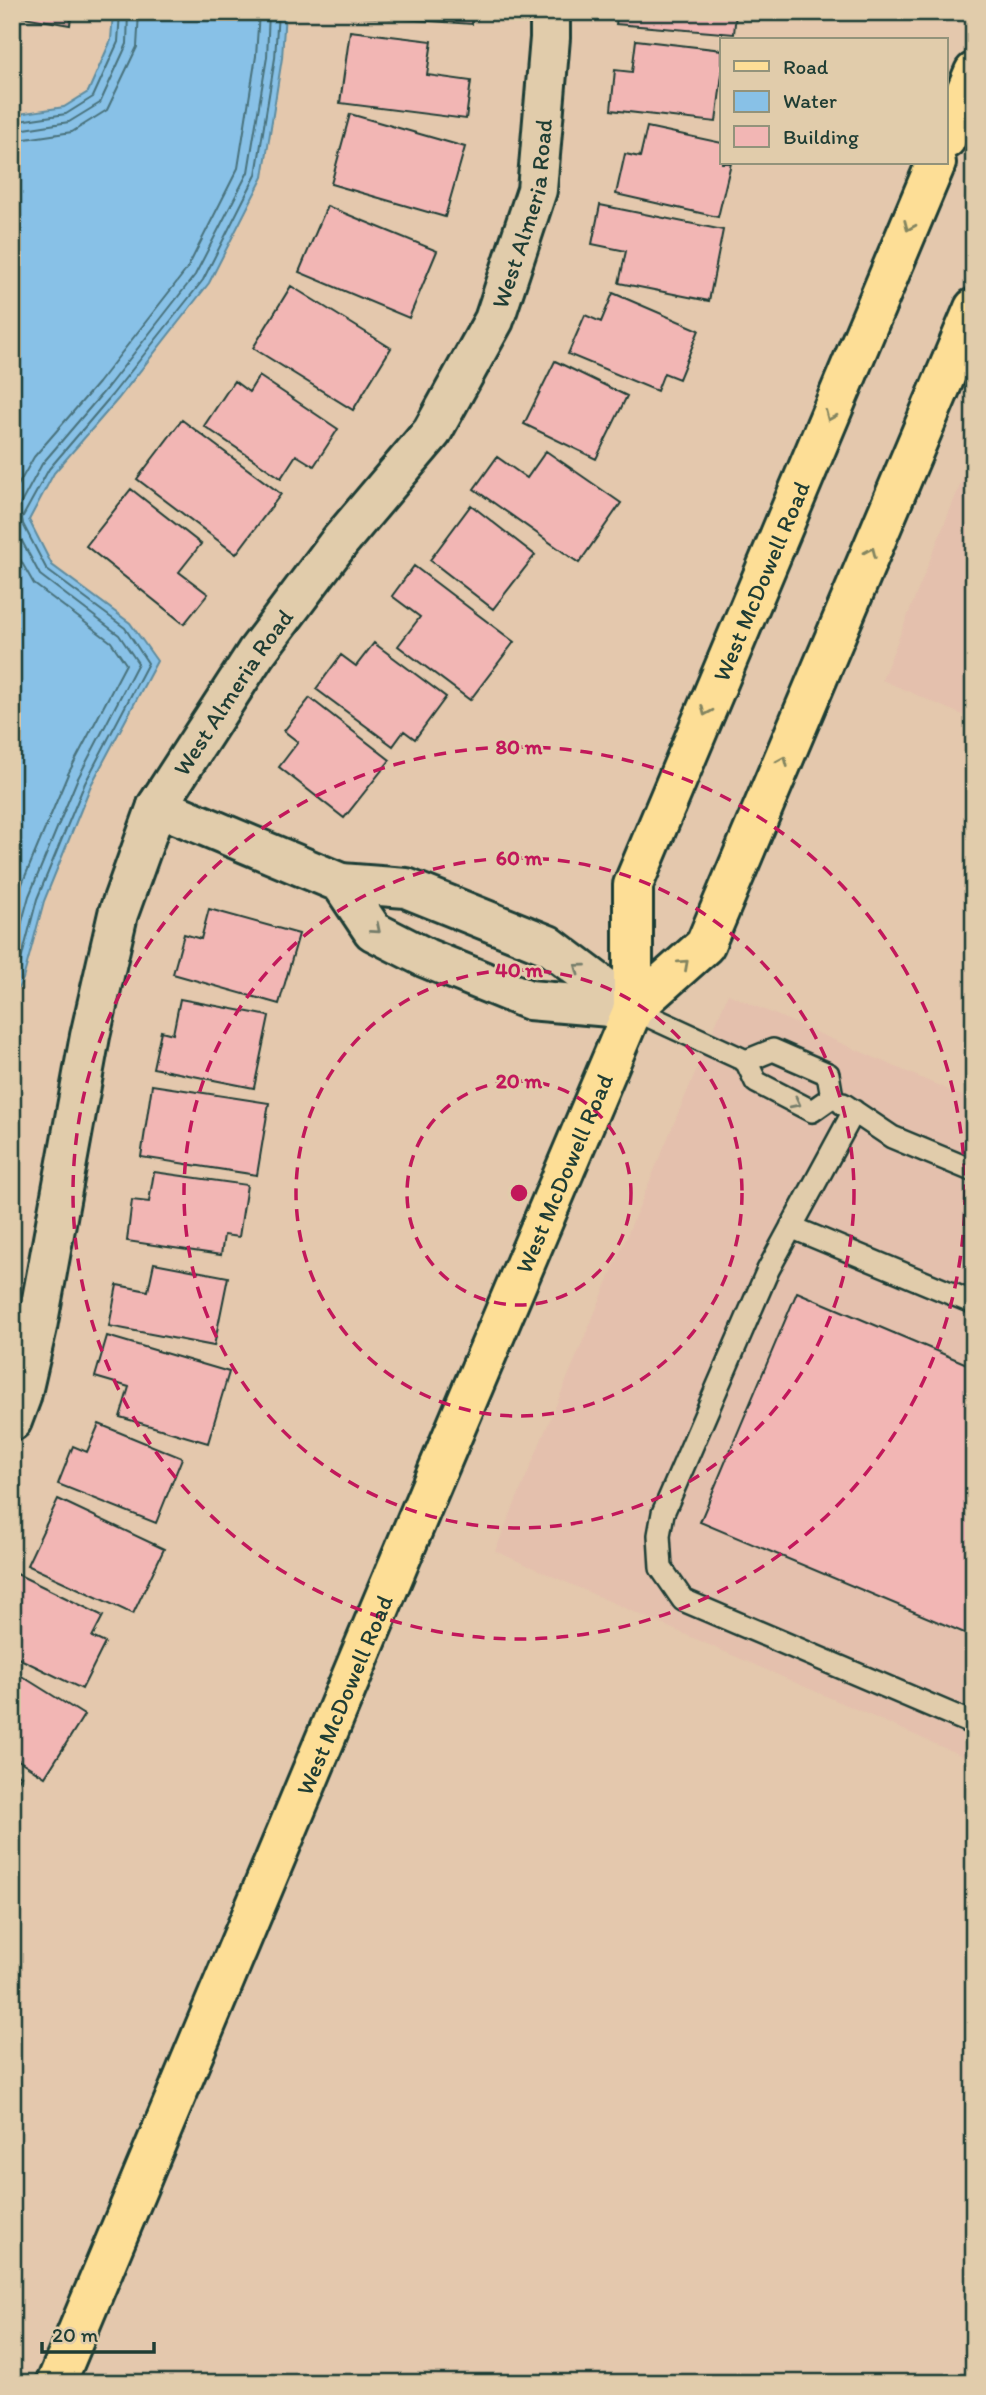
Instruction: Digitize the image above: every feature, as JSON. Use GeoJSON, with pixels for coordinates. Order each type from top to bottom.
{"type":"FeatureCollection","features":[{"type":"Feature","properties":{"kind":"main road"},"geometry":{"type":"LineString","coordinates":[[948,134],[974,72]]}},
{"type":"Feature","properties":{"kind":"main road","name":"West McDowell Road"},"geometry":{"type":"LineString","coordinates":[[56,2383],[633,1009],[633,885],[936,164]]}},
{"type":"Feature","properties":{"kind":"main road","name":"West McDowell Road"},"geometry":{"type":"LineString","coordinates":[[633,1009],[705,945],[974,308]]}},
{"type":"Feature","properties":{"kind":"street","name":"West Almeria Road"},"geometry":{"type":"LineString","coordinates":[[12,1421],[21,1397],[37,1327],[90,1036],[118,914],[157,806],[256,653],[340,541],[432,432],[494,320],[537,190],[550,12]]}},
{"type":"Feature","properties":{"kind":"street"},"geometry":{"type":"LineString","coordinates":[[157,806],[341,883],[406,888],[548,945],[633,1009]]}},
{"type":"Feature","properties":{"kind":"street"},"geometry":{"type":"LineString","coordinates":[[341,883],[373,931],[426,958],[529,1000],[633,1009]]}},
{"type":"Feature","properties":{"kind":"lane"},"geometry":{"type":"LineString","coordinates":[[633,1009],[746,1061],[756,1082],[812,1111],[832,1097]]}},
{"type":"Feature","properties":{"kind":"lane"},"geometry":{"type":"LineString","coordinates":[[746,1061],[773,1050],[828,1074],[832,1097],[892,1137],[974,1171]]}},
{"type":"Feature","properties":{"kind":"lane"},"geometry":{"type":"LineString","coordinates":[[854,1111],[768,1270],[663,1513],[659,1535],[661,1568],[683,1600],[974,1724]]}},
{"type":"Feature","properties":{"kind":"lane"},"geometry":{"type":"LineString","coordinates":[[791,1227],[974,1303]]}},
{"type":"Feature","properties":{"kind":"shaded area"},"geometry":{"type":"Polygon","coordinates":[[[974,442],[974,720],[882,680],[966,470],[974,442]]]}},
{"type":"Feature","properties":{"kind":"shaded area"},"geometry":{"type":"Polygon","coordinates":[[[728,994],[974,1101],[974,1761],[495,1551],[728,994]]]}},
{"type":"Feature","properties":{"kind":"water"},"geometry":{"type":"Polygon","coordinates":[[[113,12],[285,12],[282,58],[263,177],[209,283],[118,399],[54,473],[29,520],[52,565],[130,623],[157,661],[91,785],[44,901],[23,979],[12,1000],[12,115],[64,107],[88,92],[111,40],[113,12]]]}},
{"type":"Feature","properties":{"kind":"building"},"geometry":{"type":"Polygon","coordinates":[[[12,12],[72,12],[70,25],[12,15],[12,12]]]}},
{"type":"Feature","properties":{"kind":"building"},"geometry":{"type":"Polygon","coordinates":[[[346,12],[473,12],[472,24],[346,15],[346,12]]]}},
{"type":"Feature","properties":{"kind":"building"},"geometry":{"type":"Polygon","coordinates":[[[618,12],[736,12],[734,34],[616,24],[618,12]]]}},
{"type":"Feature","properties":{"kind":"building"},"geometry":{"type":"Polygon","coordinates":[[[350,31],[432,41],[427,75],[471,81],[466,119],[340,103],[350,31]]]}},
{"type":"Feature","properties":{"kind":"building"},"geometry":{"type":"Polygon","coordinates":[[[636,40],[720,50],[720,90],[716,122],[611,110],[615,70],[632,72],[636,40]]]}},
{"type":"Feature","properties":{"kind":"building"},"geometry":{"type":"Polygon","coordinates":[[[350,114],[465,147],[445,217],[331,184],[350,114]]]}},
{"type":"Feature","properties":{"kind":"building"},"geometry":{"type":"Polygon","coordinates":[[[647,127],[720,143],[720,164],[731,164],[718,217],[616,194],[625,154],[640,157],[647,127]]]}},
{"type":"Feature","properties":{"kind":"building"},"geometry":{"type":"Polygon","coordinates":[[[600,205],[723,230],[709,301],[619,283],[626,251],[592,244],[600,205]]]}},
{"type":"Feature","properties":{"kind":"building"},"geometry":{"type":"Polygon","coordinates":[[[327,206],[437,251],[409,318],[299,272],[327,206]]]}},
{"type":"Feature","properties":{"kind":"building"},"geometry":{"type":"Polygon","coordinates":[[[291,286],[391,348],[353,410],[253,348],[291,286]]]}},
{"type":"Feature","properties":{"kind":"building"},"geometry":{"type":"Polygon","coordinates":[[[613,293],[699,330],[679,379],[664,373],[657,391],[568,354],[585,315],[601,322],[613,293]]]}},
{"type":"Feature","properties":{"kind":"building"},"geometry":{"type":"Polygon","coordinates":[[[555,361],[627,396],[596,459],[524,424],[555,361]]]}},
{"type":"Feature","properties":{"kind":"building"},"geometry":{"type":"Polygon","coordinates":[[[259,376],[338,429],[314,466],[296,455],[281,478],[204,426],[234,381],[249,392],[259,376]]]}},
{"type":"Feature","properties":{"kind":"building"},"geometry":{"type":"Polygon","coordinates":[[[182,420],[281,494],[236,554],[137,479],[182,420]]]}},
{"type":"Feature","properties":{"kind":"building"},"geometry":{"type":"Polygon","coordinates":[[[546,451],[621,503],[579,563],[474,489],[497,457],[527,478],[546,451]]]}},
{"type":"Feature","properties":{"kind":"building"},"geometry":{"type":"Polygon","coordinates":[[[131,489],[201,544],[179,572],[208,594],[184,624],[86,546],[131,489]]]}},
{"type":"Feature","properties":{"kind":"building"},"geometry":{"type":"Polygon","coordinates":[[[471,505],[535,555],[493,609],[430,560],[471,505]]]}},
{"type":"Feature","properties":{"kind":"building"},"geometry":{"type":"Polygon","coordinates":[[[414,566],[514,642],[470,700],[398,646],[420,617],[392,596],[414,566]]]}},
{"type":"Feature","properties":{"kind":"building"},"geometry":{"type":"Polygon","coordinates":[[[374,643],[446,697],[415,739],[404,731],[393,746],[316,689],[341,655],[356,666],[374,643]]]}},
{"type":"Feature","properties":{"kind":"building"},"geometry":{"type":"Polygon","coordinates":[[[310,698],[390,760],[344,818],[279,767],[298,742],[284,731],[310,698]]]}},
{"type":"Feature","properties":{"kind":"building"},"geometry":{"type":"Polygon","coordinates":[[[209,909],[299,934],[279,1004],[173,974],[184,934],[201,939],[209,909]]]}},
{"type":"Feature","properties":{"kind":"building"},"geometry":{"type":"Polygon","coordinates":[[[180,999],[269,1016],[254,1088],[153,1068],[161,1031],[173,1034],[180,999]]]}},
{"type":"Feature","properties":{"kind":"building"},"geometry":{"type":"Polygon","coordinates":[[[152,1085],[269,1103],[257,1175],[141,1157],[152,1085]]]}},
{"type":"Feature","properties":{"kind":"building"},"geometry":{"type":"Polygon","coordinates":[[[154,1172],[247,1185],[239,1237],[224,1235],[221,1255],[127,1241],[132,1200],[149,1202],[154,1172]]]}},
{"type":"Feature","properties":{"kind":"building"},"geometry":{"type":"Polygon","coordinates":[[[154,1263],[228,1277],[214,1346],[109,1326],[117,1285],[148,1291],[154,1263]]]}},
{"type":"Feature","properties":{"kind":"building"},"geometry":{"type":"Polygon","coordinates":[[[797,1292],[974,1367],[974,1637],[700,1522],[797,1292]]]}},
{"type":"Feature","properties":{"kind":"building"},"geometry":{"type":"Polygon","coordinates":[[[107,1336],[229,1372],[208,1443],[120,1417],[129,1387],[95,1377],[107,1336]]]}},
{"type":"Feature","properties":{"kind":"building"},"geometry":{"type":"Polygon","coordinates":[[[99,1424],[182,1458],[156,1523],[58,1484],[73,1446],[87,1452],[99,1424]]]}},
{"type":"Feature","properties":{"kind":"building"},"geometry":{"type":"Polygon","coordinates":[[[58,1499],[164,1549],[133,1614],[27,1565],[58,1499]]]}},
{"type":"Feature","properties":{"kind":"building"},"geometry":{"type":"Polygon","coordinates":[[[17,1574],[103,1616],[92,1637],[105,1643],[82,1689],[12,1655],[12,1583],[17,1574]]]}},
{"type":"Feature","properties":{"kind":"building"},"geometry":{"type":"Polygon","coordinates":[[[12,1670],[84,1715],[45,1777],[12,1756],[12,1670]]]}},
{"type":"Feature","properties":{"kind":"building"},"geometry":{"type":"Polygon","coordinates":[[[12,1771],[21,1776],[12,1792],[12,1771]]]}}]}
